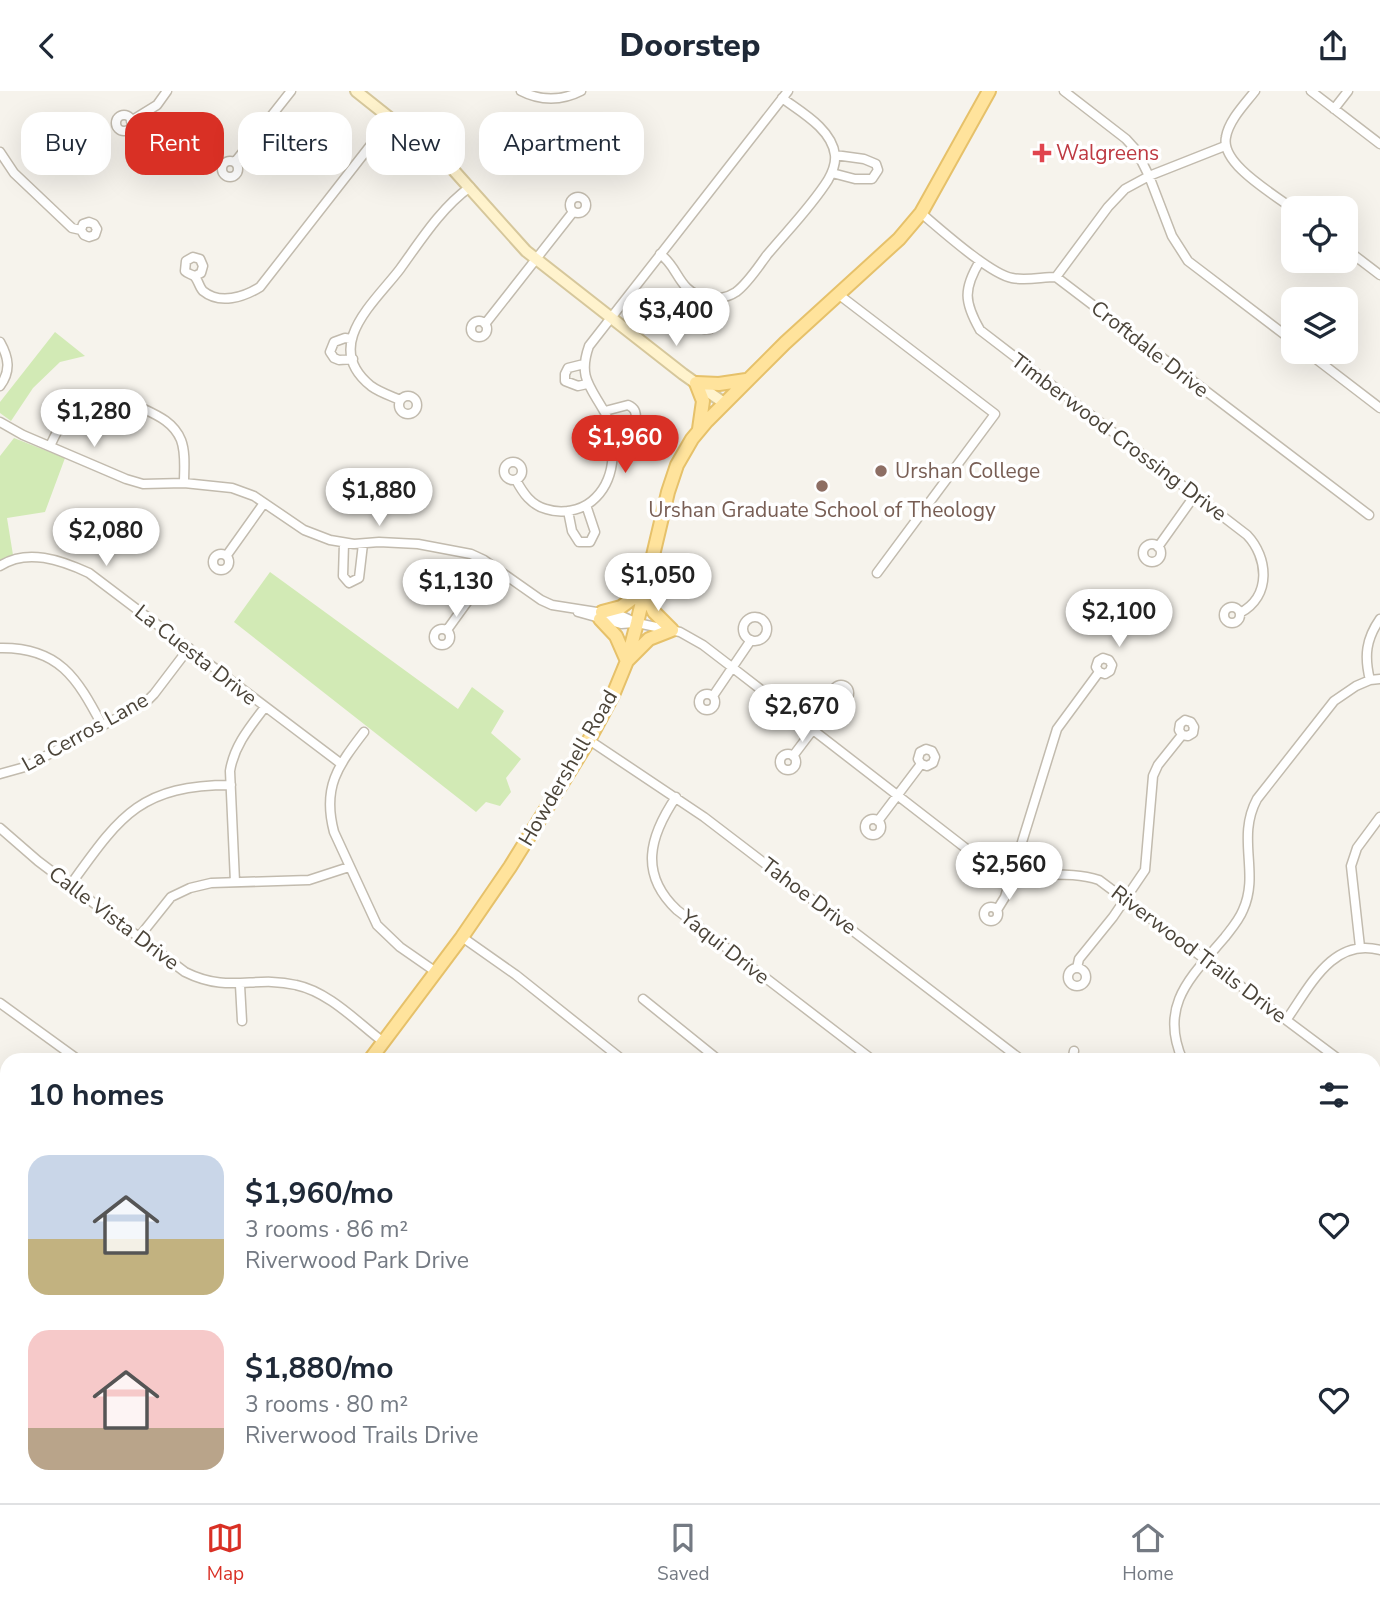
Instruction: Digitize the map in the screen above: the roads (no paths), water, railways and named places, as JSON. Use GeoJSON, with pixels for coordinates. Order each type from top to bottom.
{"type":"FeatureCollection","features":[{"type":"Feature","properties":{"kind":"main road","name":"Howdershell Road"},"geometry":{"type":"LineString","coordinates":[[374,1053],[462,937],[510,867],[589,740],[613,695],[627,661],[660,518],[674,474],[698,431],[746,380],[899,239],[921,213],[989,91]]}},
{"type":"Feature","properties":{"kind":"main road"},"geometry":{"type":"LineString","coordinates":[[698,431],[703,401],[695,383],[719,384],[746,380]]}},
{"type":"Feature","properties":{"kind":"main road"},"geometry":{"type":"LineString","coordinates":[[644,590],[654,612],[672,631],[649,639],[627,661],[616,636],[601,616],[621,607],[644,590]]}},
{"type":"Feature","properties":{"kind":"street"},"geometry":{"type":"LineString","coordinates":[[149,112],[167,91]]}},
{"type":"Feature","properties":{"kind":"street"},"geometry":{"type":"LineString","coordinates":[[235,162],[290,91]]}},
{"type":"Feature","properties":{"kind":"street"},"geometry":{"type":"LineString","coordinates":[[356,91],[381,112]]}},
{"type":"Feature","properties":{"kind":"street"},"geometry":{"type":"LineString","coordinates":[[521,91],[551,100],[570,97],[581,91]]}},
{"type":"Feature","properties":{"kind":"street"},"geometry":{"type":"LineString","coordinates":[[1064,91],[1126,139],[1136,150],[1172,236],[1188,261],[1281,332]]}},
{"type":"Feature","properties":{"kind":"street"},"geometry":{"type":"LineString","coordinates":[[1255,91],[1233,121],[1226,135],[1225,146],[1237,167],[1281,200]]}},
{"type":"Feature","properties":{"kind":"street"},"geometry":{"type":"LineString","coordinates":[[1311,91],[1380,144]]}},
{"type":"Feature","properties":{"kind":"street"},"geometry":{"type":"LineString","coordinates":[[1334,109],[1348,91]]}},
{"type":"Feature","properties":{"kind":"street"},"geometry":{"type":"LineString","coordinates":[[516,480],[526,497],[539,506],[556,512],[586,505],[600,493],[609,479],[614,451],[611,428],[605,411],[587,384],[584,364],[589,346],[611,316],[785,94],[825,133],[835,155],[832,173],[736,292],[716,298],[699,296],[679,281],[660,254]]}},
{"type":"Feature","properties":{"kind":"street"},"geometry":{"type":"LineString","coordinates":[[921,213],[980,261],[1004,276],[1056,277],[1116,197],[1125,189],[1149,176],[1225,146]]}},
{"type":"Feature","properties":{"kind":"street"},"geometry":{"type":"LineString","coordinates":[[0,152],[13,173],[72,228],[81,230]]}},
{"type":"Feature","properties":{"kind":"street"},"geometry":{"type":"LineString","coordinates":[[195,277],[201,290],[220,298],[244,295],[260,287],[366,152]]}},
{"type":"Feature","properties":{"kind":"street"},"geometry":{"type":"LineString","coordinates":[[832,173],[873,180],[878,170],[870,161],[835,155]]}},
{"type":"Feature","properties":{"kind":"street"},"geometry":{"type":"LineString","coordinates":[[459,175],[519,244],[724,403]]}},
{"type":"Feature","properties":{"kind":"street"},"geometry":{"type":"LineString","coordinates":[[400,400],[370,385],[356,368],[351,350],[352,331],[444,209],[470,187]]}},
{"type":"Feature","properties":{"kind":"street"},"geometry":{"type":"LineString","coordinates":[[485,324],[573,212]]}},
{"type":"Feature","properties":{"kind":"street"},"geometry":{"type":"LineString","coordinates":[[1358,258],[1380,275]]}},
{"type":"Feature","properties":{"kind":"street","name":"Timberwood Crossing Drive"},"geometry":{"type":"LineString","coordinates":[[980,261],[967,289],[967,305],[980,330],[1247,535],[1256,545],[1262,556],[1264,569],[1259,592],[1240,613]]}},
{"type":"Feature","properties":{"kind":"street","name":"Croftdale Drive"},"geometry":{"type":"LineString","coordinates":[[1056,277],[1369,515]]}},
{"type":"Feature","properties":{"kind":"street"},"geometry":{"type":"LineString","coordinates":[[838,294],[995,414],[877,573]]}},
{"type":"Feature","properties":{"kind":"street"},"geometry":{"type":"LineString","coordinates":[[699,296],[698,322],[704,329],[710,329],[716,321],[716,298]]}},
{"type":"Feature","properties":{"kind":"street"},"geometry":{"type":"LineString","coordinates":[[352,339],[345,338],[334,342],[330,352],[339,361],[353,359]]}},
{"type":"Feature","properties":{"kind":"street"},"geometry":{"type":"LineString","coordinates":[[0,342],[8,365],[8,375],[0,386]]}},
{"type":"Feature","properties":{"kind":"street"},"geometry":{"type":"LineString","coordinates":[[584,364],[568,368],[565,381],[578,386],[587,384]]}},
{"type":"Feature","properties":{"kind":"street"},"geometry":{"type":"LineString","coordinates":[[1323,364],[1380,408]]}},
{"type":"Feature","properties":{"kind":"street"},"geometry":{"type":"LineString","coordinates":[[50,446],[62,420],[70,410],[90,398],[112,396],[169,422],[183,448],[184,483]]}},
{"type":"Feature","properties":{"kind":"street"},"geometry":{"type":"LineString","coordinates":[[605,411],[623,405],[634,408],[636,419],[611,428]]}},
{"type":"Feature","properties":{"kind":"street"},"geometry":{"type":"LineString","coordinates":[[0,422],[23,435],[126,479],[156,485],[184,483],[232,488],[264,503],[304,530],[344,543],[403,543],[471,554],[493,566],[447,630]]}},
{"type":"Feature","properties":{"kind":"street"},"geometry":{"type":"LineString","coordinates":[[1158,547],[1195,495]]}},
{"type":"Feature","properties":{"kind":"street"},"geometry":{"type":"LineString","coordinates":[[227,555],[264,503]]}},
{"type":"Feature","properties":{"kind":"street"},"geometry":{"type":"LineString","coordinates":[[568,511],[576,539],[584,544],[590,542],[595,532],[586,505]]}},
{"type":"Feature","properties":{"kind":"street"},"geometry":{"type":"LineString","coordinates":[[344,543],[343,576],[349,583],[359,577],[363,544]]}},
{"type":"Feature","properties":{"kind":"street","name":"La Cuesta Drive"},"geometry":{"type":"LineString","coordinates":[[3,564],[14,558],[32,556],[76,567],[103,583],[340,763]]}},
{"type":"Feature","properties":{"kind":"street","name":"Riverwood Trails Drive"},"geometry":{"type":"LineString","coordinates":[[493,566],[541,600],[621,624],[637,623],[680,632],[703,645],[990,867],[1030,876],[1087,876],[1110,887],[1331,1053]]}},
{"type":"Feature","properties":{"kind":"street"},"geometry":{"type":"LineString","coordinates":[[1180,1053],[1175,1038],[1173,1017],[1181,994],[1236,923],[1248,897],[1247,826],[1250,813],[1257,799],[1334,701],[1344,692],[1375,679],[1366,652],[1372,630],[1380,619]]}},
{"type":"Feature","properties":{"kind":"street"},"geometry":{"type":"LineString","coordinates":[[713,696],[751,640]]}},
{"type":"Feature","properties":{"kind":"street"},"geometry":{"type":"LineString","coordinates":[[0,648],[19,648],[43,653],[64,668],[73,676],[102,726]]}},
{"type":"Feature","properties":{"kind":"street","name":"La Cerros Lane"},"geometry":{"type":"LineString","coordinates":[[0,774],[25,767],[145,703],[189,648]]}},
{"type":"Feature","properties":{"kind":"street"},"geometry":{"type":"LineString","coordinates":[[997,910],[1005,897],[1057,729],[1099,672]]}},
{"type":"Feature","properties":{"kind":"street"},"geometry":{"type":"LineString","coordinates":[[793,756],[836,699]]}},
{"type":"Feature","properties":{"kind":"street"},"geometry":{"type":"LineString","coordinates":[[235,883],[230,771],[235,750],[265,707]]}},
{"type":"Feature","properties":{"kind":"street"},"geometry":{"type":"LineString","coordinates":[[364,732],[340,763],[332,783],[330,817],[334,832],[377,925],[400,947],[436,972]]}},
{"type":"Feature","properties":{"kind":"street"},"geometry":{"type":"LineString","coordinates":[[1077,968],[1079,959],[1145,870],[1148,862],[1153,776],[1158,765],[1182,735]]}},
{"type":"Feature","properties":{"kind":"street","name":"Tahoe Drive"},"geometry":{"type":"LineString","coordinates":[[589,740],[676,797],[1012,1053]]}},
{"type":"Feature","properties":{"kind":"street"},"geometry":{"type":"LineString","coordinates":[[878,821],[921,764]]}},
{"type":"Feature","properties":{"kind":"street"},"geometry":{"type":"LineString","coordinates":[[71,884],[115,825],[136,807],[177,790],[230,785]]}},
{"type":"Feature","properties":{"kind":"street","name":"Yaqui Drive"},"geometry":{"type":"LineString","coordinates":[[676,797],[660,825],[655,842],[653,877],[659,890],[677,910],[864,1053]]}},
{"type":"Feature","properties":{"kind":"street"},"geometry":{"type":"LineString","coordinates":[[1360,947],[1351,866],[1357,848],[1380,817]]}},
{"type":"Feature","properties":{"kind":"street","name":"Calle Vista Drive"},"geometry":{"type":"LineString","coordinates":[[0,828],[38,861],[194,977],[211,983],[278,983],[308,989],[333,1003],[382,1041]]}},
{"type":"Feature","properties":{"kind":"street"},"geometry":{"type":"LineString","coordinates":[[139,937],[163,906],[180,892],[211,883],[309,880],[349,867]]}},
{"type":"Feature","properties":{"kind":"street"},"geometry":{"type":"LineString","coordinates":[[462,937],[516,975],[614,1053]]}},
{"type":"Feature","properties":{"kind":"street"},"geometry":{"type":"LineString","coordinates":[[1287,1019],[1336,956],[1360,947],[1380,950]]}},
{"type":"Feature","properties":{"kind":"street"},"geometry":{"type":"LineString","coordinates":[[240,985],[242,1021]]}},
{"type":"Feature","properties":{"kind":"street"},"geometry":{"type":"LineString","coordinates":[[643,999],[710,1053]]}},
{"type":"Feature","properties":{"kind":"street"},"geometry":{"type":"LineString","coordinates":[[0,1003],[69,1053]]}},
{"type":"Feature","properties":{"kind":"place","name":"Walgreens"},"geometry":{"type":"Point","coordinates":[1042,153]}},
{"type":"Feature","properties":{"kind":"place","name":"Urshan College"},"geometry":{"type":"Point","coordinates":[881,471]}},
{"type":"Feature","properties":{"kind":"place","name":"Urshan Graduate School of Theology"},"geometry":{"type":"Point","coordinates":[822,486]}}]}
